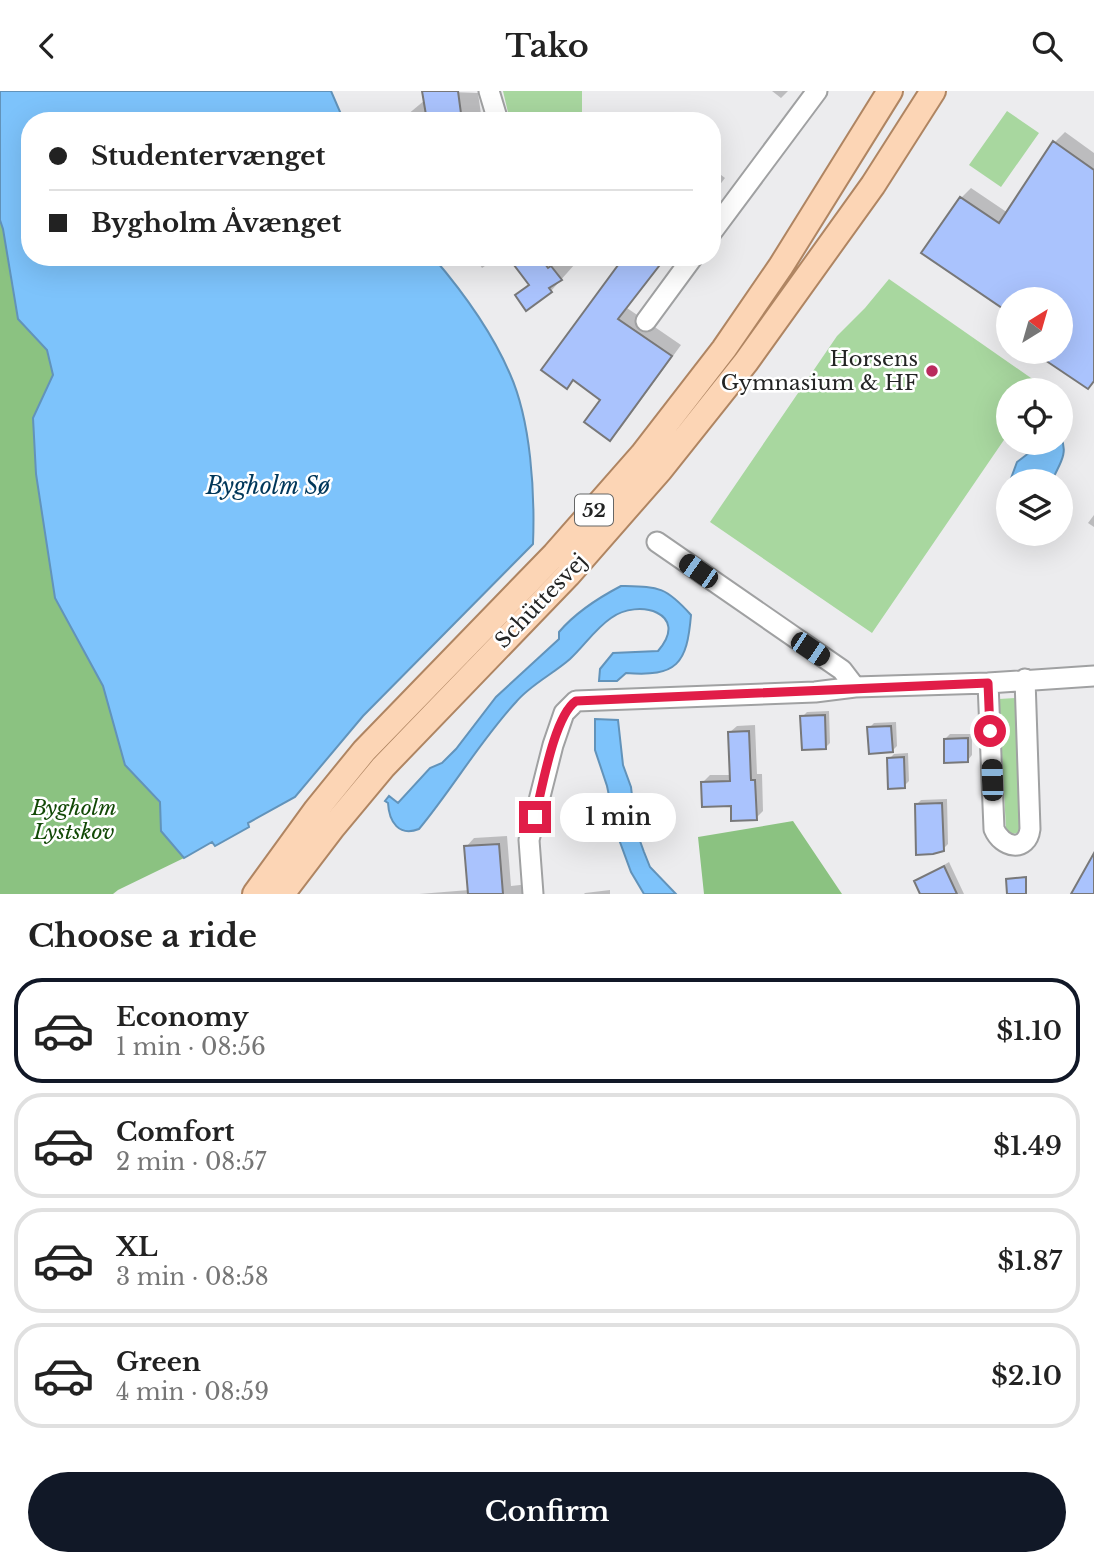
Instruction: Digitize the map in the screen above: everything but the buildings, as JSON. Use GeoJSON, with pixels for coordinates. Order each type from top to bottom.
{"type":"FeatureCollection","features":[{"type":"Feature","properties":{"kind":"main road","name":"Schüttesvej"},"geometry":{"type":"LineString","coordinates":[[255,894],[316,810],[364,751],[555,554],[642,455],[724,349],[781,266],[890,91]]}},
{"type":"Feature","properties":{"kind":"main road","name":"Schüttesvej"},"geometry":{"type":"LineString","coordinates":[[282,894],[383,767],[568,575],[660,470],[762,340],[873,185],[933,91]]}},
{"type":"Feature","properties":{"kind":"street"},"geometry":{"type":"LineString","coordinates":[[489,91],[495,112]]}},
{"type":"Feature","properties":{"kind":"street"},"geometry":{"type":"LineString","coordinates":[[721,220],[817,91]]}},
{"type":"Feature","properties":{"kind":"street"},"geometry":{"type":"LineString","coordinates":[[646,320],[686,266]]}},
{"type":"Feature","properties":{"kind":"street"},"geometry":{"type":"LineString","coordinates":[[657,543],[798,633],[842,670],[855,687]]}},
{"type":"Feature","properties":{"kind":"street"},"geometry":{"type":"LineString","coordinates":[[533,894],[529,840],[553,745],[564,713],[576,701],[815,692],[855,687],[988,683],[1094,676]]}},
{"type":"Feature","properties":{"kind":"street"},"geometry":{"type":"LineString","coordinates":[[988,683],[994,829],[1006,844],[1014,845],[1023,843],[1029,837],[1030,829],[1025,680]]}},
{"type":"Feature","properties":{"kind":"green space"},"geometry":{"type":"Polygon","coordinates":[[[503,91],[582,91],[582,112],[508,112],[503,91]]]}},
{"type":"Feature","properties":{"kind":"green space"},"geometry":{"type":"Polygon","coordinates":[[[1007,111],[1039,133],[1001,187],[969,165],[1007,111]]]}},
{"type":"Feature","properties":{"kind":"green space","name":"Bygholm Lystskov"},"geometry":{"type":"Polygon","coordinates":[[[0,220],[18,319],[47,350],[53,376],[33,418],[36,474],[55,598],[103,686],[125,765],[160,803],[161,831],[184,858],[113,894],[0,894],[0,220]]]}},
{"type":"Feature","properties":{"kind":"green space"},"geometry":{"type":"Polygon","coordinates":[[[889,279],[996,354],[996,364],[1011,364],[1031,378],[996,378],[996,452],[872,633],[710,522],[837,336],[889,279]]]}},
{"type":"Feature","properties":{"kind":"green space"},"geometry":{"type":"Polygon","coordinates":[[[1015,698],[1021,827],[1018,833],[1012,834],[1006,829],[999,699],[1015,698]]]}},
{"type":"Feature","properties":{"kind":"green space"},"geometry":{"type":"Polygon","coordinates":[[[793,821],[842,894],[704,894],[698,837],[793,821]]]}},
{"type":"Feature","properties":{"kind":"water","name":"Bygholm Sø"},"geometry":{"type":"Polygon","coordinates":[[[0,91],[331,91],[340,112],[21,112],[21,266],[440,266],[466,298],[495,343],[510,374],[523,413],[532,480],[533,544],[363,716],[295,797],[248,823],[249,827],[215,846],[212,842],[184,858],[161,831],[160,802],[125,765],[103,686],[55,598],[36,474],[33,418],[53,375],[47,350],[18,319],[0,220],[0,91]]]}},
{"type":"Feature","properties":{"kind":"water"},"geometry":{"type":"Polygon","coordinates":[[[1026,455],[1063,455],[1058,469],[1014,469],[1017,462],[1026,455]]]}},
{"type":"Feature","properties":{"kind":"water"},"geometry":{"type":"Polygon","coordinates":[[[621,586],[660,590],[674,598],[691,615],[686,645],[676,664],[657,673],[626,673],[617,681],[599,681],[600,669],[613,653],[658,651],[667,638],[668,627],[665,619],[657,613],[634,609],[611,618],[570,659],[516,702],[419,829],[406,831],[396,826],[385,801],[389,796],[398,803],[430,768],[442,763],[456,749],[496,697],[559,639],[559,632],[573,618],[621,586]]]}},
{"type":"Feature","properties":{"kind":"water"},"geometry":{"type":"Polygon","coordinates":[[[595,719],[618,720],[623,765],[631,787],[636,830],[650,867],[676,894],[644,894],[631,872],[617,834],[607,786],[595,750],[595,719]]]}},
{"type":"Feature","properties":{"kind":"place","name":"Horsens Gymnasium & HF"},"geometry":{"type":"Point","coordinates":[932,371]}},
{"type":"Feature","properties":{"kind":"route"},"geometry":{"type":"LineString","coordinates":[[535,817],[564,713],[569,705],[576,701],[988,683],[990,731]]}}]}
